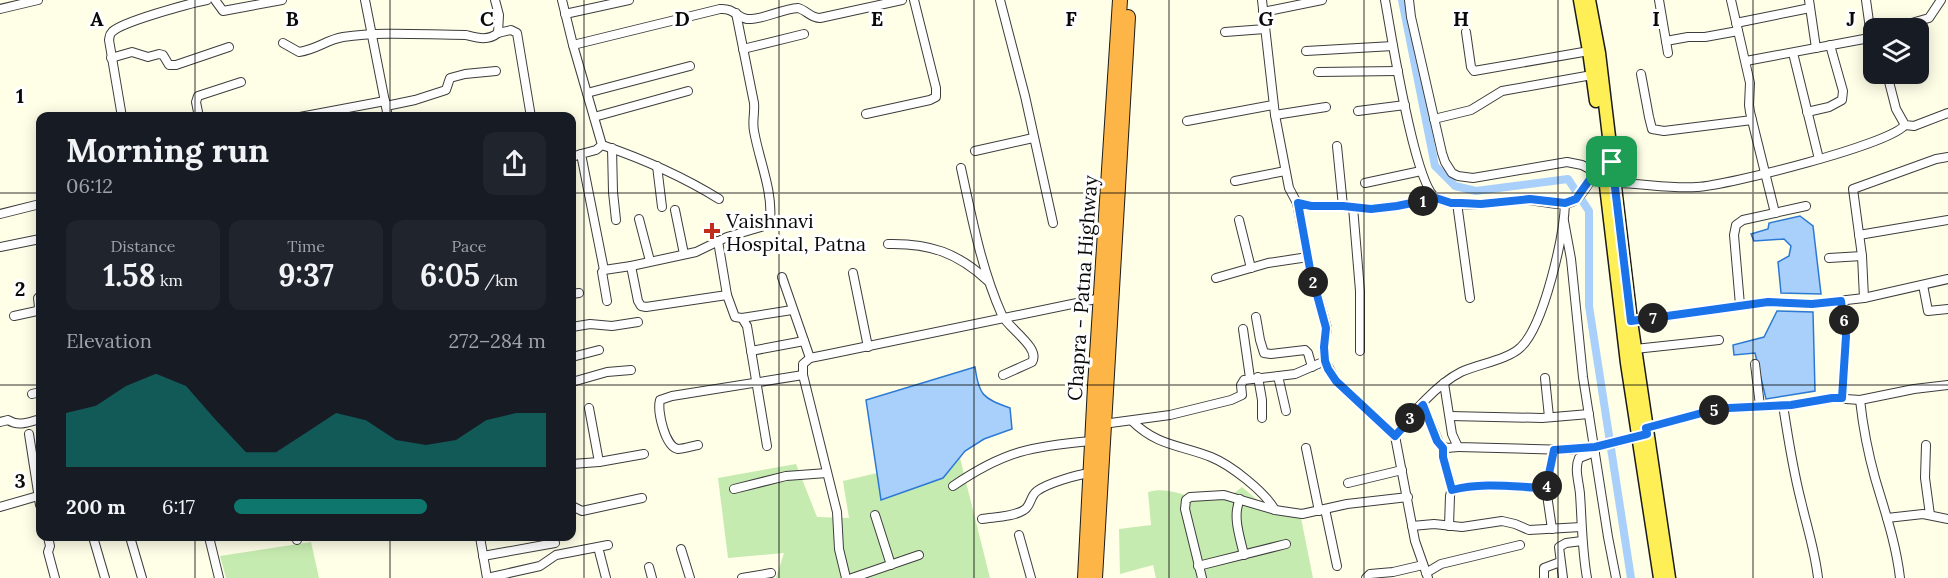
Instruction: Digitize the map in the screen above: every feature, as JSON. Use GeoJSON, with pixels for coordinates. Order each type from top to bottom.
{"type":"FeatureCollection","features":[{"type":"Feature","properties":{"kind":"highway","name":"Chapra - Patna Highway"},"geometry":{"type":"LineString","coordinates":[[1085,578],[1120,0]]}},
{"type":"Feature","properties":{"kind":"highway","name":"Chapra - Patna Highway"},"geometry":{"type":"LineString","coordinates":[[1095,578],[1130,0]]}},
{"type":"Feature","properties":{"kind":"main road"},"geometry":{"type":"LineString","coordinates":[[1580,0],[1644,433],[1669,578]]}},
{"type":"Feature","properties":{"kind":"main road"},"geometry":{"type":"LineString","coordinates":[[1588,0],[1599,53],[1604,167],[1614,183],[1627,322],[1635,349],[1660,578]]}},
{"type":"Feature","properties":{"kind":"street"},"geometry":{"type":"LineString","coordinates":[[0,9],[38,0]]}},
{"type":"Feature","properties":{"kind":"street"},"geometry":{"type":"LineString","coordinates":[[121,112],[111,58],[110,34],[114,30],[137,21],[207,0]]}},
{"type":"Feature","properties":{"kind":"street"},"geometry":{"type":"LineString","coordinates":[[215,0],[223,11],[282,0]]}},
{"type":"Feature","properties":{"kind":"street"},"geometry":{"type":"LineString","coordinates":[[364,0],[387,112]]}},
{"type":"Feature","properties":{"kind":"street"},"geometry":{"type":"LineString","coordinates":[[495,0],[499,15],[498,33]]}},
{"type":"Feature","properties":{"kind":"street"},"geometry":{"type":"LineString","coordinates":[[562,0],[602,145]]}},
{"type":"Feature","properties":{"kind":"street"},"geometry":{"type":"LineString","coordinates":[[565,14],[630,0]]}},
{"type":"Feature","properties":{"kind":"street"},"geometry":{"type":"LineString","coordinates":[[719,0],[723,9]]}},
{"type":"Feature","properties":{"kind":"street"},"geometry":{"type":"LineString","coordinates":[[573,45],[723,9],[732,10],[742,17],[754,18],[798,8],[804,9],[815,18],[820,18],[902,0]]}},
{"type":"Feature","properties":{"kind":"street"},"geometry":{"type":"LineString","coordinates":[[866,114],[936,97],[936,88],[914,0]]}},
{"type":"Feature","properties":{"kind":"street"},"geometry":{"type":"LineString","coordinates":[[1000,0],[1023,87],[1053,223]]}},
{"type":"Feature","properties":{"kind":"street"},"geometry":{"type":"LineString","coordinates":[[1262,0],[1273,105],[1289,188],[1298,203],[1308,256],[1326,328],[1325,361],[1336,381],[1395,436],[1413,526],[1425,572]]}},
{"type":"Feature","properties":{"kind":"street"},"geometry":{"type":"LineString","coordinates":[[1263,12],[1322,0]]}},
{"type":"Feature","properties":{"kind":"street"},"geometry":{"type":"LineString","coordinates":[[1385,0],[1413,142],[1421,171],[1431,193],[1436,198]]}},
{"type":"Feature","properties":{"kind":"street"},"geometry":{"type":"LineString","coordinates":[[1409,0],[1434,119],[1445,162],[1452,172],[1458,176],[1473,178],[1567,162],[1604,167]]}},
{"type":"Feature","properties":{"kind":"street"},"geometry":{"type":"LineString","coordinates":[[1659,0],[1668,53]]}},
{"type":"Feature","properties":{"kind":"street"},"geometry":{"type":"LineString","coordinates":[[1731,0],[1750,83],[1749,105],[1752,120],[1775,213]]}},
{"type":"Feature","properties":{"kind":"street"},"geometry":{"type":"LineString","coordinates":[[1866,0],[1868,18]]}},
{"type":"Feature","properties":{"kind":"street"},"geometry":{"type":"LineString","coordinates":[[1929,18],[1941,0]]}},
{"type":"Feature","properties":{"kind":"street"},"geometry":{"type":"LineString","coordinates":[[1666,41],[1705,37],[1810,4],[1816,48]]}},
{"type":"Feature","properties":{"kind":"street"},"geometry":{"type":"LineString","coordinates":[[604,270],[696,252],[718,240],[761,227],[770,220],[771,209],[753,128],[755,111],[736,13]]}},
{"type":"Feature","properties":{"kind":"street"},"geometry":{"type":"LineString","coordinates":[[1225,32],[1265,29]]}},
{"type":"Feature","properties":{"kind":"street"},"geometry":{"type":"LineString","coordinates":[[283,43],[299,52],[318,48],[332,39],[370,34],[466,35],[481,39],[511,30],[517,33],[530,112]]}},
{"type":"Feature","properties":{"kind":"street"},"geometry":{"type":"LineString","coordinates":[[1466,32],[1471,67],[1474,71],[1589,51]]}},
{"type":"Feature","properties":{"kind":"street"},"geometry":{"type":"LineString","coordinates":[[743,50],[804,34]]}},
{"type":"Feature","properties":{"kind":"street"},"geometry":{"type":"LineString","coordinates":[[1746,61],[1863,39]]}},
{"type":"Feature","properties":{"kind":"street"},"geometry":{"type":"LineString","coordinates":[[1807,112],[1830,107],[1842,100],[1842,91],[1830,45]]}},
{"type":"Feature","properties":{"kind":"street"},"geometry":{"type":"LineString","coordinates":[[1306,51],[1393,46]]}},
{"type":"Feature","properties":{"kind":"street"},"geometry":{"type":"LineString","coordinates":[[111,58],[132,52],[148,57],[159,54],[163,55],[169,65],[176,65],[229,47]]}},
{"type":"Feature","properties":{"kind":"street"},"geometry":{"type":"LineString","coordinates":[[1793,53],[1819,159]]}},
{"type":"Feature","properties":{"kind":"street"},"geometry":{"type":"LineString","coordinates":[[587,93],[690,66]]}},
{"type":"Feature","properties":{"kind":"street"},"geometry":{"type":"LineString","coordinates":[[331,112],[415,100],[443,91],[448,87],[450,78],[458,75],[496,71]]}},
{"type":"Feature","properties":{"kind":"street"},"geometry":{"type":"LineString","coordinates":[[1317,72],[1398,71]]}},
{"type":"Feature","properties":{"kind":"street"},"geometry":{"type":"LineString","coordinates":[[1641,74],[1652,129],[1664,131],[1752,120]]}},
{"type":"Feature","properties":{"kind":"street"},"geometry":{"type":"LineString","coordinates":[[1434,119],[1471,110],[1503,91],[1592,75]]}},
{"type":"Feature","properties":{"kind":"street"},"geometry":{"type":"LineString","coordinates":[[198,112],[196,102],[198,96],[241,82]]}},
{"type":"Feature","properties":{"kind":"street"},"geometry":{"type":"LineString","coordinates":[[1890,84],[1896,109],[1905,125]]}},
{"type":"Feature","properties":{"kind":"street"},"geometry":{"type":"LineString","coordinates":[[594,117],[688,92]]}},
{"type":"Feature","properties":{"kind":"street"},"geometry":{"type":"LineString","coordinates":[[1186,121],[1273,105]]}},
{"type":"Feature","properties":{"kind":"street"},"geometry":{"type":"LineString","coordinates":[[1358,111],[1405,105]]}},
{"type":"Feature","properties":{"kind":"street"},"geometry":{"type":"LineString","coordinates":[[1275,115],[1326,107]]}},
{"type":"Feature","properties":{"kind":"street"},"geometry":{"type":"LineString","coordinates":[[1905,125],[1914,126],[1948,113]]}},
{"type":"Feature","properties":{"kind":"street"},"geometry":{"type":"LineString","coordinates":[[1614,183],[1694,188],[1727,183],[1819,159],[1897,133],[1905,125]]}},
{"type":"Feature","properties":{"kind":"street"},"geometry":{"type":"LineString","coordinates":[[975,152],[1033,138]]}},
{"type":"Feature","properties":{"kind":"street"},"geometry":{"type":"LineString","coordinates":[[602,145],[657,166],[697,185],[719,199]]}},
{"type":"Feature","properties":{"kind":"street"},"geometry":{"type":"LineString","coordinates":[[576,155],[596,150],[602,145]]}},
{"type":"Feature","properties":{"kind":"street"},"geometry":{"type":"LineString","coordinates":[[1337,146],[1343,206]]}},
{"type":"Feature","properties":{"kind":"street"},"geometry":{"type":"LineString","coordinates":[[612,148],[616,220]]}},
{"type":"Feature","properties":{"kind":"street"},"geometry":{"type":"LineString","coordinates":[[581,154],[608,301]]}},
{"type":"Feature","properties":{"kind":"street"},"geometry":{"type":"LineString","coordinates":[[1864,298],[1862,255],[1853,189],[1936,159],[1948,157]]}},
{"type":"Feature","properties":{"kind":"street"},"geometry":{"type":"LineString","coordinates":[[657,166],[662,207]]}},
{"type":"Feature","properties":{"kind":"street"},"geometry":{"type":"LineString","coordinates":[[1298,203],[1311,206],[1382,208],[1436,198],[1457,203],[1481,204],[1530,199],[1565,203],[1576,199],[1604,167]]}},
{"type":"Feature","properties":{"kind":"street"},"geometry":{"type":"LineString","coordinates":[[961,168],[977,243],[989,282],[1004,318],[1028,344],[1035,358],[1027,366],[1003,375]]}},
{"type":"Feature","properties":{"kind":"street"},"geometry":{"type":"LineString","coordinates":[[1235,181],[1285,171]]}},
{"type":"Feature","properties":{"kind":"street"},"geometry":{"type":"LineString","coordinates":[[1365,183],[1421,171]]}},
{"type":"Feature","properties":{"kind":"street"},"geometry":{"type":"LineString","coordinates":[[1457,203],[1470,298]]}},
{"type":"Feature","properties":{"kind":"street"},"geometry":{"type":"LineString","coordinates":[[1395,436],[1444,383],[1461,372],[1520,349],[1530,336],[1549,286],[1558,252],[1565,203]]}},
{"type":"Feature","properties":{"kind":"street"},"geometry":{"type":"LineString","coordinates":[[0,214],[36,205]]}},
{"type":"Feature","properties":{"kind":"street"},"geometry":{"type":"LineString","coordinates":[[1740,305],[1734,229],[1736,225],[1743,219],[1806,206]]}},
{"type":"Feature","properties":{"kind":"street"},"geometry":{"type":"LineString","coordinates":[[1353,207],[1360,291],[1360,351]]}},
{"type":"Feature","properties":{"kind":"street"},"geometry":{"type":"LineString","coordinates":[[675,210],[684,254]]}},
{"type":"Feature","properties":{"kind":"street"},"geometry":{"type":"LineString","coordinates":[[639,219],[650,261]]}},
{"type":"Feature","properties":{"kind":"street"},"geometry":{"type":"LineString","coordinates":[[1239,220],[1251,268]]}},
{"type":"Feature","properties":{"kind":"street"},"geometry":{"type":"LineString","coordinates":[[1859,235],[1948,220]]}},
{"type":"Feature","properties":{"kind":"street"},"geometry":{"type":"LineString","coordinates":[[1564,221],[1571,259],[1580,355],[1616,578]]}},
{"type":"Feature","properties":{"kind":"street"},"geometry":{"type":"LineString","coordinates":[[0,247],[36,240]]}},
{"type":"Feature","properties":{"kind":"street"},"geometry":{"type":"LineString","coordinates":[[718,240],[727,295],[735,317],[742,318],[792,310]]}},
{"type":"Feature","properties":{"kind":"street"},"geometry":{"type":"LineString","coordinates":[[888,244],[924,246],[949,254],[972,266],[989,282]]}},
{"type":"Feature","properties":{"kind":"street"},"geometry":{"type":"LineString","coordinates":[[1829,258],[1862,255]]}},
{"type":"Feature","properties":{"kind":"street"},"geometry":{"type":"LineString","coordinates":[[1216,278],[1268,263],[1308,256]]}},
{"type":"Feature","properties":{"kind":"street"},"geometry":{"type":"LineString","coordinates":[[631,266],[641,306],[727,295]]}},
{"type":"Feature","properties":{"kind":"street"},"geometry":{"type":"LineString","coordinates":[[853,273],[868,347]]}},
{"type":"Feature","properties":{"kind":"street"},"geometry":{"type":"LineString","coordinates":[[782,277],[810,358]]}},
{"type":"Feature","properties":{"kind":"street"},"geometry":{"type":"LineString","coordinates":[[1627,322],[1768,302],[1812,304],[1864,298],[1948,279]]}},
{"type":"Feature","properties":{"kind":"street"},"geometry":{"type":"LineString","coordinates":[[1923,285],[1928,311],[1948,309]]}},
{"type":"Feature","properties":{"kind":"street"},"geometry":{"type":"LineString","coordinates":[[846,578],[839,549],[837,512],[803,375],[803,364],[810,358],[1101,298]]}},
{"type":"Feature","properties":{"kind":"street"},"geometry":{"type":"LineString","coordinates":[[1841,301],[1846,336],[1842,398]]}},
{"type":"Feature","properties":{"kind":"street"},"geometry":{"type":"LineString","coordinates":[[14,316],[36,311]]}},
{"type":"Feature","properties":{"kind":"street"},"geometry":{"type":"LineString","coordinates":[[1256,317],[1264,353],[1305,350],[1312,367]]}},
{"type":"Feature","properties":{"kind":"street"},"geometry":{"type":"LineString","coordinates":[[742,318],[747,326],[767,446]]}},
{"type":"Feature","properties":{"kind":"street"},"geometry":{"type":"LineString","coordinates":[[576,326],[590,324],[612,326],[638,322]]}},
{"type":"Feature","properties":{"kind":"street"},"geometry":{"type":"LineString","coordinates":[[1243,329],[1254,378],[1262,400],[1262,418]]}},
{"type":"Feature","properties":{"kind":"street"},"geometry":{"type":"LineString","coordinates":[[1635,349],[1719,340]]}},
{"type":"Feature","properties":{"kind":"street"},"geometry":{"type":"LineString","coordinates":[[751,351],[804,341]]}},
{"type":"Feature","properties":{"kind":"street"},"geometry":{"type":"LineString","coordinates":[[576,356],[599,350]]}},
{"type":"Feature","properties":{"kind":"street"},"geometry":{"type":"LineString","coordinates":[[1103,424],[1170,415],[1231,400],[1242,395],[1242,382],[1254,378],[1295,374],[1325,361]]}},
{"type":"Feature","properties":{"kind":"street"},"geometry":{"type":"LineString","coordinates":[[1755,364],[1760,406]]}},
{"type":"Feature","properties":{"kind":"street"},"geometry":{"type":"LineString","coordinates":[[576,381],[607,372],[631,370]]}},
{"type":"Feature","properties":{"kind":"street"},"geometry":{"type":"LineString","coordinates":[[698,445],[677,449],[672,447],[663,428],[658,404],[660,400],[672,396],[803,375]]}},
{"type":"Feature","properties":{"kind":"street"},"geometry":{"type":"LineString","coordinates":[[1278,376],[1286,411]]}},
{"type":"Feature","properties":{"kind":"street"},"geometry":{"type":"LineString","coordinates":[[1545,378],[1549,417]]}},
{"type":"Feature","properties":{"kind":"street"},"geometry":{"type":"LineString","coordinates":[[1444,383],[1452,434],[1458,447]]}},
{"type":"Feature","properties":{"kind":"street"},"geometry":{"type":"LineString","coordinates":[[1587,578],[1582,541],[1577,460],[1596,448],[1713,410],[1783,405],[1832,398],[1860,400],[1948,385]]}},
{"type":"Feature","properties":{"kind":"street"},"geometry":{"type":"LineString","coordinates":[[1860,400],[1864,433],[1895,542],[1900,578]]}},
{"type":"Feature","properties":{"kind":"street"},"geometry":{"type":"LineString","coordinates":[[1423,405],[1437,441],[1443,448],[1443,457],[1452,490],[1449,496],[1449,526]]}},
{"type":"Feature","properties":{"kind":"street"},"geometry":{"type":"LineString","coordinates":[[1783,405],[1799,495],[1815,554],[1818,578]]}},
{"type":"Feature","properties":{"kind":"street"},"geometry":{"type":"LineString","coordinates":[[589,408],[599,462]]}},
{"type":"Feature","properties":{"kind":"street"},"geometry":{"type":"LineString","coordinates":[[1450,416],[1549,417],[1589,414]]}},
{"type":"Feature","properties":{"kind":"street"},"geometry":{"type":"LineString","coordinates":[[0,422],[8,420],[14,424],[20,424],[36,420]]}},
{"type":"Feature","properties":{"kind":"street"},"geometry":{"type":"LineString","coordinates":[[1132,421],[1153,438],[1217,460],[1266,496],[1275,510]]}},
{"type":"Feature","properties":{"kind":"street"},"geometry":{"type":"LineString","coordinates":[[29,434],[36,482]]}},
{"type":"Feature","properties":{"kind":"street"},"geometry":{"type":"LineString","coordinates":[[953,486],[975,471],[1009,454],[1048,445],[1092,441]]}},
{"type":"Feature","properties":{"kind":"street"},"geometry":{"type":"LineString","coordinates":[[1926,445],[1925,478],[1930,515]]}},
{"type":"Feature","properties":{"kind":"street"},"geometry":{"type":"LineString","coordinates":[[1306,448],[1337,566]]}},
{"type":"Feature","properties":{"kind":"street"},"geometry":{"type":"LineString","coordinates":[[1443,448],[1554,450],[1596,448]]}},
{"type":"Feature","properties":{"kind":"street"},"geometry":{"type":"LineString","coordinates":[[1552,529],[1546,488],[1554,450]]}},
{"type":"Feature","properties":{"kind":"street"},"geometry":{"type":"LineString","coordinates":[[576,464],[599,462],[644,453]]}},
{"type":"Feature","properties":{"kind":"street"},"geometry":{"type":"LineString","coordinates":[[1348,483],[1402,470]]}},
{"type":"Feature","properties":{"kind":"street"},"geometry":{"type":"LineString","coordinates":[[734,489],[786,476],[827,473]]}},
{"type":"Feature","properties":{"kind":"street"},"geometry":{"type":"LineString","coordinates":[[982,519],[1021,512],[1027,507],[1036,491],[1090,473]]}},
{"type":"Feature","properties":{"kind":"street"},"geometry":{"type":"LineString","coordinates":[[1452,490],[1485,485],[1546,488]]}},
{"type":"Feature","properties":{"kind":"street"},"geometry":{"type":"LineString","coordinates":[[1202,578],[1187,519],[1186,500],[1190,497],[1214,495],[1302,514],[1356,502],[1408,497]]}},
{"type":"Feature","properties":{"kind":"street"},"geometry":{"type":"LineString","coordinates":[[0,507],[36,497]]}},
{"type":"Feature","properties":{"kind":"street"},"geometry":{"type":"LineString","coordinates":[[576,508],[582,511],[642,498]]}},
{"type":"Feature","properties":{"kind":"street"},"geometry":{"type":"LineString","coordinates":[[1240,500],[1237,506],[1237,517],[1244,555]]}},
{"type":"Feature","properties":{"kind":"street"},"geometry":{"type":"LineString","coordinates":[[875,515],[891,565]]}},
{"type":"Feature","properties":{"kind":"street"},"geometry":{"type":"LineString","coordinates":[[1887,518],[1930,515],[1948,519]]}},
{"type":"Feature","properties":{"kind":"street"},"geometry":{"type":"LineString","coordinates":[[1413,526],[1434,524],[1471,526],[1502,521],[1529,530],[1581,527]]}},
{"type":"Feature","properties":{"kind":"street"},"geometry":{"type":"LineString","coordinates":[[1019,535],[1031,578]]}},
{"type":"Feature","properties":{"kind":"street"},"geometry":{"type":"LineString","coordinates":[[49,541],[48,552],[56,578]]}},
{"type":"Feature","properties":{"kind":"street"},"geometry":{"type":"LineString","coordinates":[[94,541],[105,578]]}},
{"type":"Feature","properties":{"kind":"street"},"geometry":{"type":"LineString","coordinates":[[131,541],[142,578]]}},
{"type":"Feature","properties":{"kind":"street"},"geometry":{"type":"LineString","coordinates":[[210,541],[219,578]]}},
{"type":"Feature","properties":{"kind":"street"},"geometry":{"type":"LineString","coordinates":[[481,541],[487,578],[534,568],[545,564],[556,555],[608,545]]}},
{"type":"Feature","properties":{"kind":"street"},"geometry":{"type":"LineString","coordinates":[[1563,578],[1558,550],[1561,545],[1582,541]]}},
{"type":"Feature","properties":{"kind":"street"},"geometry":{"type":"LineString","coordinates":[[483,556],[555,543]]}},
{"type":"Feature","properties":{"kind":"street"},"geometry":{"type":"LineString","coordinates":[[1198,566],[1286,544]]}},
{"type":"Feature","properties":{"kind":"street"},"geometry":{"type":"LineString","coordinates":[[1366,578],[1370,574],[1425,572],[1441,564],[1520,545]]}},
{"type":"Feature","properties":{"kind":"street"},"geometry":{"type":"LineString","coordinates":[[598,547],[606,578]]}},
{"type":"Feature","properties":{"kind":"street"},"geometry":{"type":"LineString","coordinates":[[681,549],[690,578]]}},
{"type":"Feature","properties":{"kind":"street"},"geometry":{"type":"LineString","coordinates":[[852,578],[919,555]]}},
{"type":"Feature","properties":{"kind":"street"},"geometry":{"type":"LineString","coordinates":[[1544,578],[1544,568],[1560,562]]}},
{"type":"Feature","properties":{"kind":"street"},"geometry":{"type":"LineString","coordinates":[[649,567],[652,578]]}},
{"type":"Feature","properties":{"kind":"street"},"geometry":{"type":"LineString","coordinates":[[742,578],[771,573]]}},
{"type":"Feature","properties":{"kind":"green space"},"geometry":{"type":"Polygon","coordinates":[[[960,458],[990,578],[776,578],[784,553],[728,558],[718,478],[796,464],[817,517],[849,518],[843,481],[877,473],[881,500],[943,478],[960,458]]]}},
{"type":"Feature","properties":{"kind":"green space"},"geometry":{"type":"Polygon","coordinates":[[[1242,487],[1275,515],[1301,518],[1313,578],[1156,578],[1153,565],[1120,574],[1119,529],[1151,525],[1148,492],[1161,490],[1205,500],[1217,500],[1229,496],[1242,487]]]}},
{"type":"Feature","properties":{"kind":"green space"},"geometry":{"type":"Polygon","coordinates":[[[311,542],[319,578],[226,578],[220,556],[311,542]]]}},
{"type":"Feature","properties":{"kind":"water"},"geometry":{"type":"Polygon","coordinates":[[[1800,216],[1813,226],[1821,294],[1781,293],[1778,262],[1789,256],[1791,246],[1784,239],[1754,241],[1751,234],[1768,229],[1769,223],[1800,216]]]}},
{"type":"Feature","properties":{"kind":"water"},"geometry":{"type":"Polygon","coordinates":[[[1777,311],[1813,312],[1815,391],[1766,399],[1755,353],[1734,355],[1733,345],[1764,337],[1777,311]]]}},
{"type":"Feature","properties":{"kind":"water"},"geometry":{"type":"Polygon","coordinates":[[[975,367],[978,384],[984,395],[1010,408],[1012,429],[984,439],[965,451],[943,478],[881,500],[866,400],[975,367]]]}},
{"type":"Feature","properties":{"kind":"waterway"},"geometry":{"type":"LineString","coordinates":[[1402,0],[1435,166],[1455,186],[1476,191],[1568,179],[1589,211],[1589,306],[1631,578]]}},
{"type":"Feature","properties":{"kind":"place","name":"Vaishnavi Hospital, Patna"},"geometry":{"type":"Point","coordinates":[712,231]}},
{"type":"Feature","properties":{"kind":"route"},"geometry":{"type":"LineString","coordinates":[[1612,162],[1631,321],[1754,303],[1812,304],[1841,301],[1846,336],[1842,398],[1791,405],[1713,410],[1646,428],[1647,434],[1614,443],[1554,450],[1546,488],[1485,485],[1452,490],[1443,457],[1443,448],[1437,441],[1423,405],[1395,436],[1336,381],[1328,369],[1324,347],[1327,332],[1310,269],[1298,203],[1311,206],[1371,209],[1436,198],[1451,203],[1481,204],[1530,199],[1570,203],[1576,199],[1595,172],[1612,162]]}}]}
